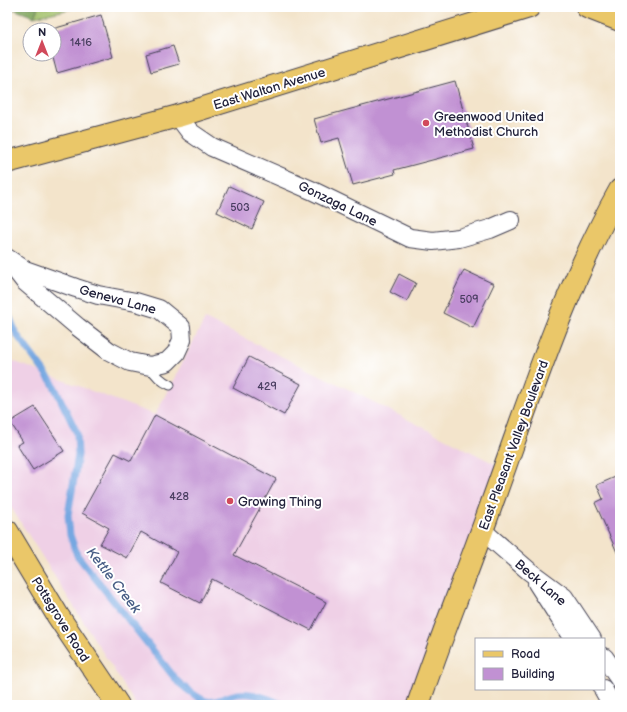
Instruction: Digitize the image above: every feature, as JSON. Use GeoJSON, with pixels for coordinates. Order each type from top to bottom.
{"type":"FeatureCollection","features":[{"type":"Feature","properties":{"kind":"main road"},"geometry":{"type":"LineString","coordinates":[[587,7],[620,20]]}},
{"type":"Feature","properties":{"kind":"main road","name":"East Walton Avenue"},"geometry":{"type":"LineString","coordinates":[[7,162],[178,116],[532,8]]}},
{"type":"Feature","properties":{"kind":"main road","name":"East Pleasant Valley Boulevard"},"geometry":{"type":"LineString","coordinates":[[418,705],[483,531],[558,320],[600,224],[620,190]]}},
{"type":"Feature","properties":{"kind":"main road","name":"Pottsgrove Road"},"geometry":{"type":"LineString","coordinates":[[7,531],[58,616],[118,705]]}},
{"type":"Feature","properties":{"kind":"street","name":"Gonzaga Lane"},"geometry":{"type":"LineString","coordinates":[[178,116],[190,132],[212,147],[311,190],[410,238],[433,241],[459,238],[490,229],[512,220]]}},
{"type":"Feature","properties":{"kind":"street","name":"Geneva Lane"},"geometry":{"type":"LineString","coordinates":[[7,258],[25,270],[76,288],[98,295],[136,302],[159,309],[166,313],[181,327],[182,340],[176,353],[167,362],[150,366],[130,362],[109,351],[25,282],[7,258]]}},
{"type":"Feature","properties":{"kind":"street","name":"Beck Lane"},"geometry":{"type":"LineString","coordinates":[[483,531],[529,571],[564,597],[591,638]]}},
{"type":"Feature","properties":{"kind":"street"},"geometry":{"type":"LineString","coordinates":[[529,571],[572,638]]}},
{"type":"Feature","properties":{"kind":"street"},"geometry":{"type":"LineString","coordinates":[[605,658],[620,680]]}},
{"type":"Feature","properties":{"kind":"street"},"geometry":{"type":"LineString","coordinates":[[604,690],[612,705]]}},
{"type":"Feature","properties":{"kind":"lane"},"geometry":{"type":"LineString","coordinates":[[150,366],[155,374],[163,382],[170,386]]}},
{"type":"Feature","properties":{"kind":"shaded area"},"geometry":{"type":"Polygon","coordinates":[[[205,319],[338,384],[499,466],[417,705],[136,705],[7,501],[7,362],[10,360],[155,415],[205,319]]]}},
{"type":"Feature","properties":{"kind":"green space"},"geometry":{"type":"Polygon","coordinates":[[[8,7],[38,7],[34,17],[8,7]]]}},
{"type":"Feature","properties":{"kind":"green space"},"geometry":{"type":"Polygon","coordinates":[[[38,7],[80,7],[34,17],[38,7]]]}},
{"type":"Feature","properties":{"kind":"building"},"geometry":{"type":"Polygon","coordinates":[[[101,15],[113,57],[57,73],[54,62],[62,62],[62,26],[101,15]]]}},
{"type":"Feature","properties":{"kind":"building"},"geometry":{"type":"Polygon","coordinates":[[[173,46],[179,64],[151,72],[146,54],[173,46]]]}},
{"type":"Feature","properties":{"kind":"building"},"geometry":{"type":"Polygon","coordinates":[[[455,81],[474,149],[394,170],[395,174],[353,185],[339,138],[321,143],[314,119],[455,81]]]}},
{"type":"Feature","properties":{"kind":"building"},"geometry":{"type":"Polygon","coordinates":[[[229,186],[264,202],[252,229],[217,212],[229,186]]]}},
{"type":"Feature","properties":{"kind":"building"},"geometry":{"type":"Polygon","coordinates":[[[464,270],[494,284],[473,328],[443,313],[464,270]]]}},
{"type":"Feature","properties":{"kind":"building"},"geometry":{"type":"Polygon","coordinates":[[[399,274],[416,283],[407,301],[390,292],[399,274]]]}},
{"type":"Feature","properties":{"kind":"building"},"geometry":{"type":"Polygon","coordinates":[[[249,357],[301,384],[284,415],[233,388],[249,357]]]}},
{"type":"Feature","properties":{"kind":"building"},"geometry":{"type":"Polygon","coordinates":[[[35,407],[64,451],[33,470],[17,445],[23,442],[10,422],[35,407]]]}},
{"type":"Feature","properties":{"kind":"building"},"geometry":{"type":"Polygon","coordinates":[[[155,415],[276,479],[234,555],[326,602],[311,630],[212,579],[200,603],[161,583],[177,552],[141,532],[127,558],[100,544],[109,528],[82,513],[115,453],[131,461],[155,415]]]}},
{"type":"Feature","properties":{"kind":"building"},"geometry":{"type":"Polygon","coordinates":[[[620,475],[620,559],[595,503],[603,499],[597,485],[620,475]]]}},
{"type":"Feature","properties":{"kind":"waterway","name":"Kettle Creek"},"geometry":{"type":"LineString","coordinates":[[7,313],[17,335],[52,382],[77,433],[78,455],[68,515],[70,535],[77,555],[178,682],[191,693],[210,702],[234,695],[250,694],[267,698],[283,705]]}},
{"type":"Feature","properties":{"kind":"place","name":"Greenwood United Methodist Church"},"geometry":{"type":"Point","coordinates":[426,123]}},
{"type":"Feature","properties":{"kind":"place","name":"Growing Thing"},"geometry":{"type":"Point","coordinates":[230,501]}}]}
